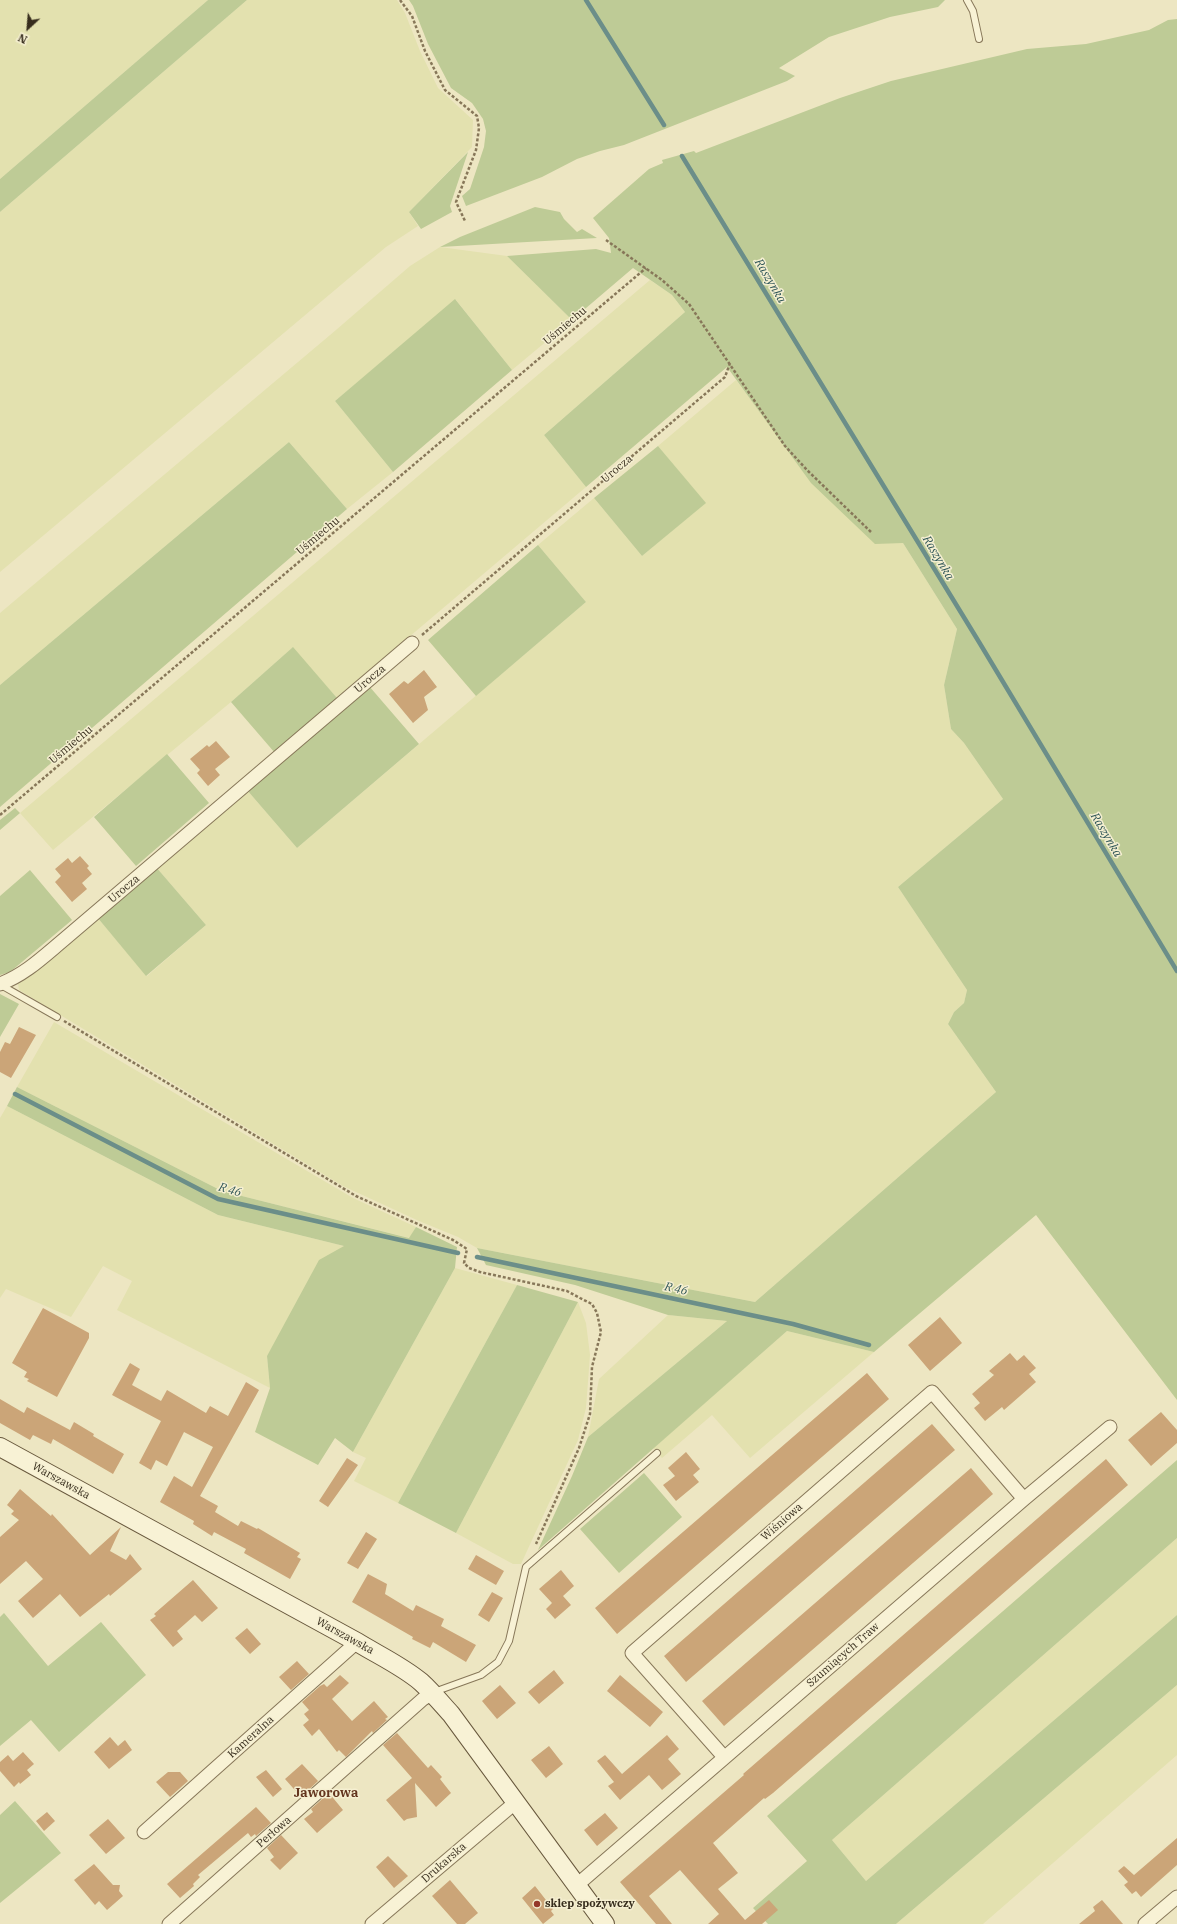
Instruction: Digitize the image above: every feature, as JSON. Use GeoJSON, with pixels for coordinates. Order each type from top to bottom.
{"type":"FeatureCollection","features":[{"type":"Feature","properties":{"kind":"street","name":"Urocza"},"geometry":{"type":"LineString","coordinates":[[0,984],[13,980],[61,942],[412,644]]}},
{"type":"Feature","properties":{"kind":"street","name":"Wiśniowa"},"geometry":{"type":"LineString","coordinates":[[724,1757],[632,1653],[932,1392],[1024,1499]]}},
{"type":"Feature","properties":{"kind":"street","name":"Szumiących Traw"},"geometry":{"type":"LineString","coordinates":[[577,1884],[1024,1499],[1110,1427]]}},
{"type":"Feature","properties":{"kind":"street","name":"Warszawska"},"geometry":{"type":"LineString","coordinates":[[0,1447],[357,1642],[405,1671],[433,1693],[451,1714],[605,1924]]}},
{"type":"Feature","properties":{"kind":"street","name":"Kameralna"},"geometry":{"type":"LineString","coordinates":[[144,1832],[357,1642]]}},
{"type":"Feature","properties":{"kind":"street","name":"Perłowa"},"geometry":{"type":"LineString","coordinates":[[169,1924],[423,1699],[433,1693]]}},
{"type":"Feature","properties":{"kind":"street","name":"Drukarska"},"geometry":{"type":"LineString","coordinates":[[372,1924],[516,1802]]}},
{"type":"Feature","properties":{"kind":"street"},"geometry":{"type":"LineString","coordinates":[[1146,1924],[1177,1897]]}},
{"type":"Feature","properties":{"kind":"lane"},"geometry":{"type":"LineString","coordinates":[[967,0],[973,11],[979,39]]}},
{"type":"Feature","properties":{"kind":"lane"},"geometry":{"type":"LineString","coordinates":[[0,984],[57,1017]]}},
{"type":"Feature","properties":{"kind":"lane"},"geometry":{"type":"LineString","coordinates":[[433,1693],[481,1675],[498,1662],[509,1641],[526,1567],[657,1454]]}},
{"type":"Feature","properties":{"kind":"path"},"geometry":{"type":"LineString","coordinates":[[400,0],[412,16],[425,51],[445,90],[476,116],[479,128],[476,150],[456,202],[465,221]]}},
{"type":"Feature","properties":{"kind":"path"},"geometry":{"type":"LineString","coordinates":[[606,240],[646,268],[689,304],[785,446],[807,470],[872,534]]}},
{"type":"Feature","properties":{"kind":"path","name":"Uśmiechu"},"geometry":{"type":"LineString","coordinates":[[0,815],[646,268]]}},
{"type":"Feature","properties":{"kind":"path","name":"Urocza"},"geometry":{"type":"LineString","coordinates":[[412,644],[725,377],[730,363]]}},
{"type":"Feature","properties":{"kind":"path"},"geometry":{"type":"LineString","coordinates":[[57,1017],[356,1196],[453,1240],[467,1249],[464,1262],[469,1268],[480,1272],[567,1291],[592,1304],[597,1313],[601,1332],[592,1367],[590,1414],[579,1448],[548,1514],[526,1567]]}},
{"type":"Feature","properties":{"kind":"shaded area"},"geometry":{"type":"Polygon","coordinates":[[[0,0],[208,0],[0,179],[0,0]]]}},
{"type":"Feature","properties":{"kind":"shaded area"},"geometry":{"type":"Polygon","coordinates":[[[247,0],[397,0],[405,13],[420,51],[438,88],[473,120],[472,147],[409,212],[418,226],[386,247],[0,572],[0,212],[247,0]]]}},
{"type":"Feature","properties":{"kind":"shaded area"},"geometry":{"type":"Polygon","coordinates":[[[440,247],[507,256],[572,320],[512,370],[456,300],[335,401],[393,472],[347,509],[289,442],[0,685],[0,613],[410,266],[440,247]]]}},
{"type":"Feature","properties":{"kind":"shaded area"},"geometry":{"type":"Polygon","coordinates":[[[650,280],[672,295],[685,312],[544,435],[586,487],[337,698],[292,648],[231,702],[53,850],[20,813],[650,280]]]}},
{"type":"Feature","properties":{"kind":"shaded area"},"geometry":{"type":"Polygon","coordinates":[[[736,380],[780,439],[903,543],[957,629],[944,685],[951,729],[964,743],[1003,799],[898,887],[967,990],[964,1003],[954,1012],[948,1024],[996,1092],[755,1302],[477,1248],[458,1237],[343,1186],[19,990],[18,984],[97,917],[147,976],[206,925],[156,867],[247,790],[297,848],[586,602],[538,545],[594,498],[642,556],[705,503],[658,446],[736,380]]]}},
{"type":"Feature","properties":{"kind":"shaded area"},"geometry":{"type":"Polygon","coordinates":[[[54,1022],[353,1198],[416,1227],[410,1238],[222,1191],[17,1087],[54,1022]]]}},
{"type":"Feature","properties":{"kind":"shaded area"},"geometry":{"type":"Polygon","coordinates":[[[7,1106],[218,1215],[344,1246],[267,1356],[270,1388],[117,1310],[132,1281],[103,1266],[71,1317],[6,1289],[0,1298],[0,1118],[7,1106]]]}},
{"type":"Feature","properties":{"kind":"shaded area"},"geometry":{"type":"Polygon","coordinates":[[[455,1268],[517,1285],[398,1503],[354,1481],[366,1458],[353,1452],[455,1268]]]}},
{"type":"Feature","properties":{"kind":"shaded area"},"geometry":{"type":"Polygon","coordinates":[[[578,1302],[586,1323],[590,1355],[586,1408],[578,1440],[521,1564],[513,1564],[456,1533],[578,1302]]]}},
{"type":"Feature","properties":{"kind":"shaded area"},"geometry":{"type":"Polygon","coordinates":[[[668,1315],[727,1321],[588,1437],[599,1379],[668,1315]]]}},
{"type":"Feature","properties":{"kind":"shaded area"},"geometry":{"type":"Polygon","coordinates":[[[787,1331],[874,1352],[750,1458],[712,1415],[662,1458],[653,1448],[787,1331]]]}},
{"type":"Feature","properties":{"kind":"shaded area"},"geometry":{"type":"Polygon","coordinates":[[[1177,1538],[1177,1615],[866,1881],[832,1840],[1177,1538]]]}},
{"type":"Feature","properties":{"kind":"shaded area"},"geometry":{"type":"Polygon","coordinates":[[[1177,1685],[1177,1755],[983,1924],[896,1924],[1177,1685]]]}},
{"type":"Feature","properties":{"kind":"green space"},"geometry":{"type":"Polygon","coordinates":[[[208,0],[247,0],[0,212],[0,179],[208,0]]]}},
{"type":"Feature","properties":{"kind":"green space"},"geometry":{"type":"Polygon","coordinates":[[[409,0],[945,0],[938,7],[890,17],[829,37],[779,68],[795,76],[787,81],[624,145],[577,159],[542,177],[466,206],[462,196],[470,189],[484,147],[486,131],[483,119],[472,103],[451,88],[428,44],[413,6],[409,0]]]}},
{"type":"Feature","properties":{"kind":"green space"},"geometry":{"type":"Polygon","coordinates":[[[1177,19],[1177,1400],[1036,1215],[874,1352],[787,1331],[538,1550],[588,1437],[727,1321],[668,1315],[575,1285],[486,1265],[477,1248],[755,1302],[996,1092],[948,1024],[954,1012],[964,1003],[967,990],[898,887],[1003,799],[964,743],[951,729],[944,685],[957,629],[903,543],[875,544],[811,483],[727,367],[586,487],[544,435],[685,312],[672,295],[633,268],[572,320],[507,256],[596,249],[611,253],[609,238],[593,218],[649,169],[663,163],[662,160],[694,151],[696,153],[840,98],[891,81],[1027,49],[1086,44],[1149,30],[1168,20],[1177,19]]]}},
{"type":"Feature","properties":{"kind":"green space"},"geometry":{"type":"Polygon","coordinates":[[[468,152],[450,206],[452,212],[421,229],[409,212],[468,152]]]}},
{"type":"Feature","properties":{"kind":"green space"},"geometry":{"type":"Polygon","coordinates":[[[535,207],[560,212],[564,219],[577,232],[582,229],[597,238],[440,247],[460,237],[535,207]]]}},
{"type":"Feature","properties":{"kind":"green space"},"geometry":{"type":"Polygon","coordinates":[[[455,299],[512,370],[393,472],[335,401],[455,299]]]}},
{"type":"Feature","properties":{"kind":"green space"},"geometry":{"type":"Polygon","coordinates":[[[289,442],[347,509],[0,807],[0,685],[289,442]]]}},
{"type":"Feature","properties":{"kind":"green space"},"geometry":{"type":"Polygon","coordinates":[[[658,446],[706,503],[642,556],[594,498],[658,446]]]}},
{"type":"Feature","properties":{"kind":"green space"},"geometry":{"type":"Polygon","coordinates":[[[538,545],[586,602],[476,696],[428,640],[538,545]]]}},
{"type":"Feature","properties":{"kind":"green space"},"geometry":{"type":"Polygon","coordinates":[[[293,647],[337,698],[275,753],[231,702],[293,647]]]}},
{"type":"Feature","properties":{"kind":"green space"},"geometry":{"type":"Polygon","coordinates":[[[369,686],[419,744],[297,848],[247,790],[369,686]]]}},
{"type":"Feature","properties":{"kind":"green space"},"geometry":{"type":"Polygon","coordinates":[[[167,754],[209,803],[136,866],[94,817],[167,754]]]}},
{"type":"Feature","properties":{"kind":"green space"},"geometry":{"type":"Polygon","coordinates":[[[15,808],[20,813],[0,830],[0,820],[15,808]]]}},
{"type":"Feature","properties":{"kind":"green space"},"geometry":{"type":"Polygon","coordinates":[[[156,867],[206,925],[146,976],[97,917],[156,867]]]}},
{"type":"Feature","properties":{"kind":"green space"},"geometry":{"type":"Polygon","coordinates":[[[30,870],[72,920],[10,972],[0,975],[0,896],[30,870]]]}},
{"type":"Feature","properties":{"kind":"green space"},"geometry":{"type":"Polygon","coordinates":[[[0,994],[19,1004],[0,1037],[0,994]]]}},
{"type":"Feature","properties":{"kind":"green space"},"geometry":{"type":"Polygon","coordinates":[[[17,1087],[222,1191],[409,1238],[416,1227],[457,1247],[455,1268],[353,1452],[335,1438],[318,1465],[255,1432],[270,1388],[267,1356],[319,1260],[344,1246],[218,1215],[7,1106],[17,1087]]]}},
{"type":"Feature","properties":{"kind":"green space"},"geometry":{"type":"Polygon","coordinates":[[[517,1285],[578,1302],[456,1533],[398,1503],[517,1285]]]}},
{"type":"Feature","properties":{"kind":"green space"},"geometry":{"type":"Polygon","coordinates":[[[1177,1460],[1177,1538],[832,1840],[866,1881],[1177,1615],[1177,1685],[896,1924],[768,1924],[753,1908],[807,1861],[767,1816],[1177,1460]]]}},
{"type":"Feature","properties":{"kind":"green space"},"geometry":{"type":"Polygon","coordinates":[[[644,1473],[682,1517],[619,1573],[580,1529],[644,1473]]]}},
{"type":"Feature","properties":{"kind":"green space"},"geometry":{"type":"Polygon","coordinates":[[[4,1613],[48,1666],[101,1622],[146,1675],[59,1752],[31,1720],[0,1746],[0,1617],[4,1613]]]}},
{"type":"Feature","properties":{"kind":"green space"},"geometry":{"type":"Polygon","coordinates":[[[15,1801],[61,1853],[0,1903],[0,1815],[15,1801]]]}},
{"type":"Feature","properties":{"kind":"building"},"geometry":{"type":"Polygon","coordinates":[[[424,670],[437,687],[424,697],[428,710],[413,723],[389,694],[404,681],[408,684],[424,670]]]}},
{"type":"Feature","properties":{"kind":"building"},"geometry":{"type":"Polygon","coordinates":[[[216,741],[230,757],[215,769],[220,775],[208,786],[197,773],[200,770],[190,759],[207,745],[209,747],[216,741]]]}},
{"type":"Feature","properties":{"kind":"building"},"geometry":{"type":"Polygon","coordinates":[[[80,856],[89,866],[87,868],[92,874],[82,883],[87,889],[72,902],[55,882],[61,876],[55,869],[68,858],[72,863],[80,856]]]}},
{"type":"Feature","properties":{"kind":"building"},"geometry":{"type":"Polygon","coordinates":[[[19,1027],[36,1035],[11,1078],[0,1072],[0,1052],[5,1042],[10,1044],[19,1027]]]}},
{"type":"Feature","properties":{"kind":"building"},"geometry":{"type":"Polygon","coordinates":[[[43,1308],[89,1333],[89,1338],[57,1397],[27,1381],[29,1379],[24,1377],[27,1372],[12,1363],[43,1308]]]}},
{"type":"Feature","properties":{"kind":"building"},"geometry":{"type":"Polygon","coordinates":[[[940,1317],[962,1343],[930,1371],[908,1345],[940,1317]]]}},
{"type":"Feature","properties":{"kind":"building"},"geometry":{"type":"Polygon","coordinates":[[[1010,1353],[1017,1361],[1024,1355],[1036,1368],[1029,1374],[1036,1382],[1004,1410],[1002,1407],[985,1421],[974,1408],[980,1403],[972,1394],[994,1375],[989,1371],[1010,1353]]]}},
{"type":"Feature","properties":{"kind":"building"},"geometry":{"type":"Polygon","coordinates":[[[130,1363],[140,1369],[132,1385],[161,1401],[167,1390],[206,1413],[210,1406],[228,1416],[246,1382],[259,1390],[200,1496],[218,1506],[215,1512],[238,1526],[241,1521],[257,1529],[258,1528],[300,1553],[297,1557],[301,1559],[290,1579],[244,1553],[246,1549],[214,1532],[212,1536],[193,1524],[194,1521],[160,1502],[174,1476],[192,1487],[213,1447],[184,1432],[167,1466],[156,1460],[151,1470],[139,1463],[161,1421],[112,1395],[130,1363]]]}},
{"type":"Feature","properties":{"kind":"building"},"geometry":{"type":"Polygon","coordinates":[[[867,1373],[889,1399],[617,1634],[595,1608],[867,1373]]]}},
{"type":"Feature","properties":{"kind":"building"},"geometry":{"type":"Polygon","coordinates":[[[0,1399],[24,1413],[27,1407],[70,1430],[74,1422],[94,1434],[93,1436],[124,1454],[113,1474],[53,1439],[51,1444],[33,1435],[30,1440],[0,1423],[0,1399]]]}},
{"type":"Feature","properties":{"kind":"building"},"geometry":{"type":"Polygon","coordinates":[[[1161,1412],[1177,1430],[1177,1443],[1151,1466],[1128,1440],[1161,1412]]]}},
{"type":"Feature","properties":{"kind":"building"},"geometry":{"type":"Polygon","coordinates":[[[932,1424],[955,1450],[686,1682],[664,1656],[932,1424]]]}},
{"type":"Feature","properties":{"kind":"building"},"geometry":{"type":"Polygon","coordinates":[[[686,1452],[700,1469],[693,1475],[699,1482],[676,1501],[663,1485],[675,1476],[668,1468],[686,1452]]]}},
{"type":"Feature","properties":{"kind":"building"},"geometry":{"type":"Polygon","coordinates":[[[347,1458],[358,1465],[328,1507],[319,1501],[347,1458]]]}},
{"type":"Feature","properties":{"kind":"building"},"geometry":{"type":"Polygon","coordinates":[[[1106,1459],[1128,1485],[773,1793],[765,1799],[764,1798],[713,1843],[738,1873],[718,1889],[745,1920],[769,1900],[778,1910],[762,1924],[708,1924],[719,1914],[680,1870],[649,1896],[672,1924],[656,1924],[620,1882],[1106,1459]]]}},
{"type":"Feature","properties":{"kind":"building"},"geometry":{"type":"Polygon","coordinates":[[[971,1468],[993,1494],[724,1726],[702,1701],[971,1468]]]}},
{"type":"Feature","properties":{"kind":"building"},"geometry":{"type":"Polygon","coordinates":[[[20,1489],[51,1516],[52,1514],[90,1555],[121,1527],[110,1551],[126,1560],[130,1554],[142,1569],[110,1596],[109,1594],[80,1617],[60,1594],[33,1618],[18,1601],[43,1579],[26,1561],[0,1584],[0,1537],[19,1520],[11,1514],[14,1511],[7,1505],[20,1489]]]}},
{"type":"Feature","properties":{"kind":"building"},"geometry":{"type":"Polygon","coordinates":[[[366,1532],[377,1539],[358,1569],[347,1563],[366,1532]]]}},
{"type":"Feature","properties":{"kind":"building"},"geometry":{"type":"Polygon","coordinates":[[[476,1555],[504,1571],[496,1585],[468,1569],[476,1555]]]}},
{"type":"Feature","properties":{"kind":"building"},"geometry":{"type":"Polygon","coordinates":[[[561,1570],[574,1586],[563,1596],[571,1605],[555,1619],[546,1609],[552,1603],[539,1589],[561,1570]]]}},
{"type":"Feature","properties":{"kind":"building"},"geometry":{"type":"Polygon","coordinates":[[[368,1574],[387,1584],[385,1594],[413,1611],[416,1605],[444,1619],[441,1626],[476,1645],[466,1662],[433,1642],[430,1648],[412,1639],[413,1637],[352,1602],[368,1574]]]}},
{"type":"Feature","properties":{"kind":"building"},"geometry":{"type":"Polygon","coordinates":[[[193,1580],[218,1608],[202,1622],[195,1615],[177,1631],[183,1639],[173,1647],[150,1620],[156,1616],[154,1614],[193,1580]]]}},
{"type":"Feature","properties":{"kind":"building"},"geometry":{"type":"Polygon","coordinates":[[[492,1592],[503,1598],[489,1622],[478,1615],[492,1592]]]}},
{"type":"Feature","properties":{"kind":"building"},"geometry":{"type":"Polygon","coordinates":[[[247,1628],[261,1644],[250,1654],[235,1638],[247,1628]]]}},
{"type":"Feature","properties":{"kind":"building"},"geometry":{"type":"Polygon","coordinates":[[[297,1661],[309,1674],[291,1690],[279,1677],[297,1661]]]}},
{"type":"Feature","properties":{"kind":"building"},"geometry":{"type":"Polygon","coordinates":[[[554,1670],[564,1683],[539,1704],[528,1692],[554,1670]]]}},
{"type":"Feature","properties":{"kind":"building"},"geometry":{"type":"Polygon","coordinates":[[[340,1675],[349,1683],[332,1699],[352,1721],[374,1701],[388,1717],[385,1719],[387,1720],[373,1733],[372,1731],[346,1757],[339,1750],[337,1752],[319,1729],[312,1736],[303,1725],[309,1720],[304,1714],[309,1710],[302,1702],[320,1686],[324,1684],[327,1687],[340,1675]]]}},
{"type":"Feature","properties":{"kind":"building"},"geometry":{"type":"Polygon","coordinates":[[[620,1675],[663,1712],[650,1727],[607,1691],[620,1675]]]}},
{"type":"Feature","properties":{"kind":"building"},"geometry":{"type":"Polygon","coordinates":[[[500,1685],[516,1703],[497,1719],[482,1701],[500,1685]]]}},
{"type":"Feature","properties":{"kind":"building"},"geometry":{"type":"Polygon","coordinates":[[[397,1733],[428,1768],[431,1765],[442,1777],[440,1779],[451,1793],[436,1807],[415,1783],[417,1817],[404,1821],[386,1800],[412,1778],[383,1745],[397,1733]]]}},
{"type":"Feature","properties":{"kind":"building"},"geometry":{"type":"Polygon","coordinates":[[[667,1735],[679,1749],[668,1759],[681,1774],[662,1790],[649,1775],[620,1800],[608,1786],[614,1782],[597,1761],[605,1755],[622,1774],[667,1735]]]}},
{"type":"Feature","properties":{"kind":"building"},"geometry":{"type":"Polygon","coordinates":[[[110,1737],[118,1746],[125,1740],[132,1750],[109,1769],[94,1752],[110,1737]]]}},
{"type":"Feature","properties":{"kind":"building"},"geometry":{"type":"Polygon","coordinates":[[[549,1746],[563,1764],[546,1778],[531,1760],[549,1746]]]}},
{"type":"Feature","properties":{"kind":"building"},"geometry":{"type":"Polygon","coordinates":[[[23,1752],[34,1764],[27,1770],[31,1775],[20,1784],[19,1782],[14,1787],[0,1771],[0,1762],[8,1755],[13,1761],[23,1752]]]}},
{"type":"Feature","properties":{"kind":"building"},"geometry":{"type":"Polygon","coordinates":[[[302,1764],[318,1781],[301,1797],[285,1779],[302,1764]]]}},
{"type":"Feature","properties":{"kind":"building"},"geometry":{"type":"Polygon","coordinates":[[[266,1770],[282,1789],[273,1797],[256,1777],[266,1770]]]}},
{"type":"Feature","properties":{"kind":"building"},"geometry":{"type":"Polygon","coordinates":[[[168,1772],[180,1772],[188,1781],[170,1797],[156,1782],[168,1772]]]}},
{"type":"Feature","properties":{"kind":"building"},"geometry":{"type":"Polygon","coordinates":[[[329,1793],[343,1810],[317,1833],[304,1819],[313,1812],[311,1809],[329,1793]]]}},
{"type":"Feature","properties":{"kind":"building"},"geometry":{"type":"Polygon","coordinates":[[[256,1807],[271,1823],[256,1836],[255,1834],[251,1837],[248,1833],[198,1875],[200,1877],[193,1884],[194,1886],[180,1898],[167,1884],[256,1807]]]}},
{"type":"Feature","properties":{"kind":"building"},"geometry":{"type":"Polygon","coordinates":[[[47,1812],[55,1821],[44,1831],[36,1821],[47,1812]]]}},
{"type":"Feature","properties":{"kind":"building"},"geometry":{"type":"Polygon","coordinates":[[[605,1813],[618,1828],[597,1846],[584,1830],[605,1813]]]}},
{"type":"Feature","properties":{"kind":"building"},"geometry":{"type":"Polygon","coordinates":[[[108,1819],[125,1838],[106,1854],[89,1835],[108,1819]]]}},
{"type":"Feature","properties":{"kind":"building"},"geometry":{"type":"Polygon","coordinates":[[[281,1835],[298,1853],[280,1870],[270,1860],[274,1857],[267,1848],[281,1835]]]}},
{"type":"Feature","properties":{"kind":"building"},"geometry":{"type":"Polygon","coordinates":[[[1177,1838],[1177,1865],[1141,1897],[1136,1891],[1132,1894],[1124,1885],[1128,1882],[1118,1871],[1124,1866],[1134,1875],[1177,1838]]]}},
{"type":"Feature","properties":{"kind":"building"},"geometry":{"type":"Polygon","coordinates":[[[388,1856],[408,1876],[394,1888],[376,1867],[388,1856]]]}},
{"type":"Feature","properties":{"kind":"building"},"geometry":{"type":"Polygon","coordinates":[[[94,1864],[113,1885],[120,1885],[119,1891],[123,1896],[107,1910],[99,1901],[95,1905],[74,1880],[94,1864]]]}},
{"type":"Feature","properties":{"kind":"building"},"geometry":{"type":"Polygon","coordinates":[[[450,1880],[478,1913],[465,1924],[457,1924],[432,1896],[450,1880]]]}},
{"type":"Feature","properties":{"kind":"building"},"geometry":{"type":"Polygon","coordinates":[[[535,1886],[553,1909],[551,1911],[554,1915],[543,1924],[522,1898],[535,1886]]]}},
{"type":"Feature","properties":{"kind":"building"},"geometry":{"type":"Polygon","coordinates":[[[1102,1900],[1123,1924],[1079,1924],[1095,1911],[1093,1907],[1102,1900]]]}},
{"type":"Feature","properties":{"kind":"waterway","name":"Raszynka"},"geometry":{"type":"LineString","coordinates":[[586,0],[664,125]]}},
{"type":"Feature","properties":{"kind":"waterway","name":"Raszynka"},"geometry":{"type":"LineString","coordinates":[[682,156],[979,642],[1177,971]]}},
{"type":"Feature","properties":{"kind":"waterway","name":"R 46"},"geometry":{"type":"LineString","coordinates":[[15,1094],[218,1199],[458,1253]]}},
{"type":"Feature","properties":{"kind":"waterway","name":"R 46"},"geometry":{"type":"LineString","coordinates":[[477,1257],[793,1324],[869,1345]]}},
{"type":"Feature","properties":{"kind":"place","name":"sklep spożywczy"},"geometry":{"type":"Point","coordinates":[537,1904]}},
{"type":"Feature","properties":{"kind":"district","name":"Jaworowa"},"geometry":{"type":"Point","coordinates":[326,1793]}}]}
